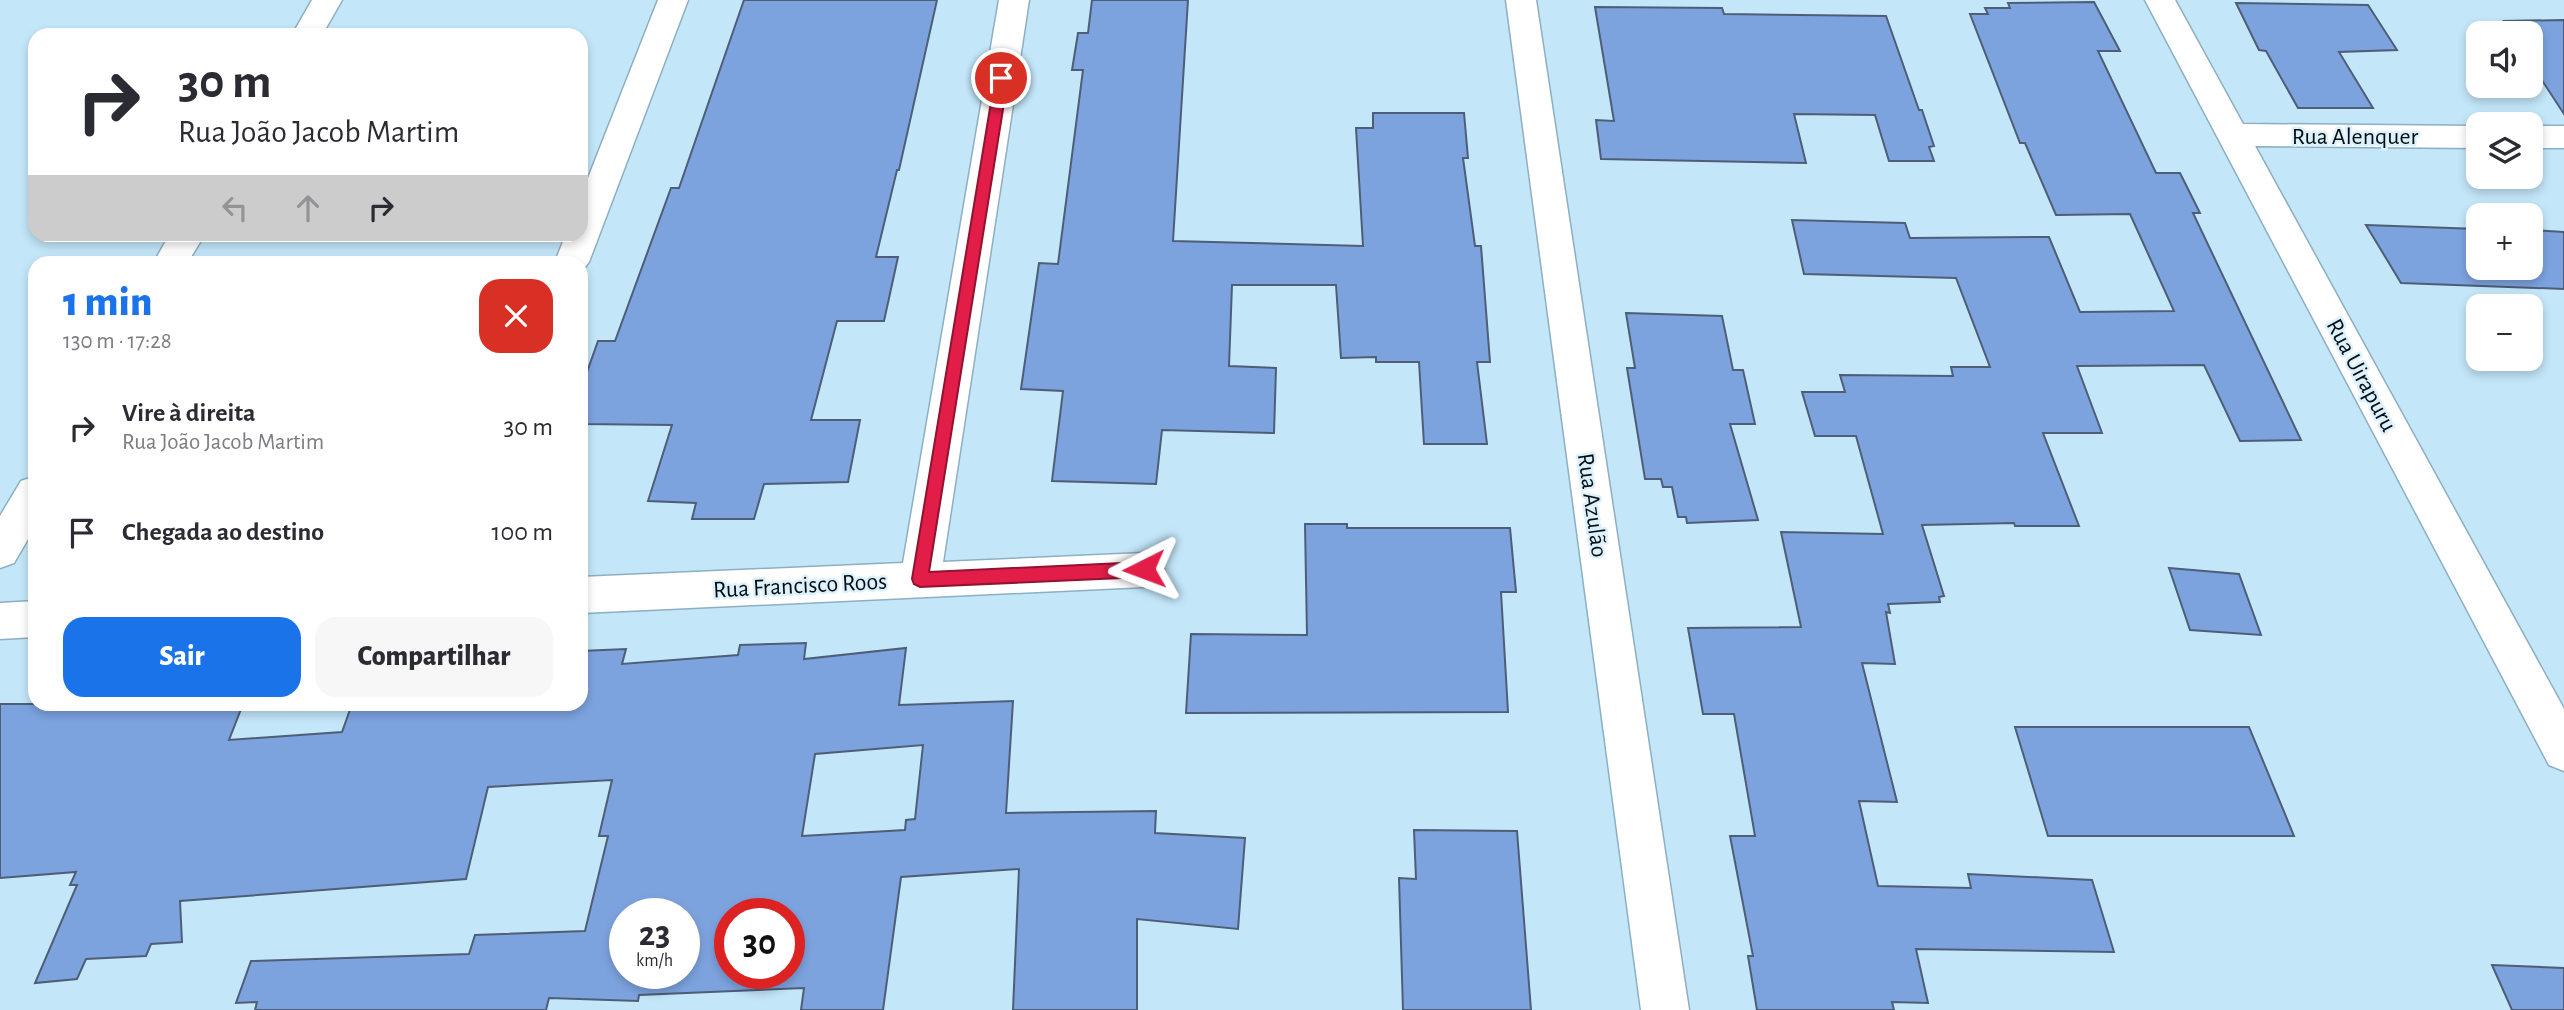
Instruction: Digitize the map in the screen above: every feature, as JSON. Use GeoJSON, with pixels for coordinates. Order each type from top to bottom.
{"type":"FeatureCollection","features":[{"type":"Feature","properties":{"kind":"street"},"geometry":{"type":"LineString","coordinates":[[311,28],[327,0]]}},
{"type":"Feature","properties":{"kind":"street"},"geometry":{"type":"LineString","coordinates":[[588,220],[673,0]]}},
{"type":"Feature","properties":{"kind":"street"},"geometry":{"type":"LineString","coordinates":[[920,579],[1014,0]]}},
{"type":"Feature","properties":{"kind":"street","name":"Rua Azulão"},"geometry":{"type":"LineString","coordinates":[[1521,0],[1665,1010]]}},
{"type":"Feature","properties":{"kind":"street","name":"Rua Uirapuru"},"geometry":{"type":"LineString","coordinates":[[2160,0],[2564,751]]}},
{"type":"Feature","properties":{"kind":"street","name":"Rua Alenquer"},"geometry":{"type":"LineString","coordinates":[[2233,135],[2466,136]]}},
{"type":"Feature","properties":{"kind":"street"},"geometry":{"type":"LineString","coordinates":[[2543,137],[2564,137]]}},
{"type":"Feature","properties":{"kind":"street"},"geometry":{"type":"LineString","coordinates":[[0,551],[28,504]]}},
{"type":"Feature","properties":{"kind":"street","name":"Rua Francisco Roos"},"geometry":{"type":"LineString","coordinates":[[588,595],[1144,569]]}},
{"type":"Feature","properties":{"kind":"street"},"geometry":{"type":"LineString","coordinates":[[0,621],[28,619]]}},
{"type":"Feature","properties":{"kind":"building"},"geometry":{"type":"Polygon","coordinates":[[[744,0],[937,0],[899,170],[876,257],[898,257],[884,321],[837,321],[811,420],[860,420],[848,482],[764,484],[754,519],[692,519],[696,503],[648,501],[672,425],[588,424],[588,369],[598,341],[615,341],[671,188],[679,188],[744,0]]]}},
{"type":"Feature","properties":{"kind":"building"},"geometry":{"type":"Polygon","coordinates":[[[1092,0],[1188,0],[1173,241],[1363,246],[1356,128],[1373,128],[1373,113],[1464,113],[1468,158],[1463,158],[1475,246],[1481,246],[1490,362],[1477,362],[1487,444],[1424,444],[1419,362],[1376,362],[1376,357],[1341,358],[1336,285],[1232,285],[1229,366],[1276,368],[1274,433],[1162,430],[1156,484],[1052,481],[1063,391],[1021,389],[1039,263],[1058,264],[1083,70],[1072,70],[1078,33],[1088,33],[1092,0]]]}},
{"type":"Feature","properties":{"kind":"building"},"geometry":{"type":"Polygon","coordinates":[[[2094,2],[2120,51],[2098,51],[2156,173],[2180,173],[2200,213],[2193,213],[2301,440],[2240,441],[2204,365],[2077,366],[2102,433],[2043,433],[2079,526],[2015,526],[2014,523],[1922,525],[1944,596],[1939,597],[1940,602],[1888,604],[1890,613],[1886,612],[1895,664],[1862,663],[1897,802],[1859,801],[1878,886],[1971,888],[1968,874],[2092,880],[2114,952],[1916,949],[1928,1003],[1892,1002],[1894,1010],[1757,1010],[1748,956],[1753,956],[1730,836],[1755,836],[1734,714],[1703,714],[1688,628],[1801,627],[1781,532],[1883,534],[1856,436],[1815,436],[1802,392],[1845,392],[1840,375],[1953,376],[1951,367],[1990,367],[1956,278],[1804,274],[1792,220],[1905,223],[1910,238],[2049,237],[2080,312],[2174,311],[2130,214],[2056,215],[2025,143],[2020,143],[1970,14],[1988,14],[1985,8],[2010,8],[2008,3],[2094,2]]]}},
{"type":"Feature","properties":{"kind":"building"},"geometry":{"type":"Polygon","coordinates":[[[2236,3],[2368,5],[2397,50],[2339,52],[2373,108],[2298,108],[2266,51],[2259,50],[2236,3]]]}},
{"type":"Feature","properties":{"kind":"building"},"geometry":{"type":"Polygon","coordinates":[[[1595,7],[1722,8],[1724,14],[1886,16],[1934,146],[1929,147],[1934,161],[1889,161],[1875,115],[1794,114],[1806,163],[1601,159],[1596,120],[1614,121],[1595,7]]]}},
{"type":"Feature","properties":{"kind":"building"},"geometry":{"type":"Polygon","coordinates":[[[2564,20],[2564,114],[2543,82],[2543,21],[2504,21],[2564,20]]]}},
{"type":"Feature","properties":{"kind":"building"},"geometry":{"type":"Polygon","coordinates":[[[2366,225],[2466,229],[2466,280],[2543,280],[2543,231],[2564,232],[2564,289],[2401,283],[2366,225]]]}},
{"type":"Feature","properties":{"kind":"building"},"geometry":{"type":"Polygon","coordinates":[[[1626,313],[1722,316],[1733,370],[1743,370],[1755,424],[1730,424],[1758,520],[1687,523],[1686,517],[1678,517],[1672,487],[1663,487],[1661,479],[1645,479],[1627,368],[1635,368],[1626,313]]]}},
{"type":"Feature","properties":{"kind":"building"},"geometry":{"type":"Polygon","coordinates":[[[1305,524],[1347,524],[1347,528],[1510,528],[1516,592],[1501,592],[1508,712],[1186,713],[1191,634],[1307,635],[1305,524]]]}},
{"type":"Feature","properties":{"kind":"building"},"geometry":{"type":"Polygon","coordinates":[[[2169,568],[2239,574],[2261,635],[2190,630],[2169,568]]]}},
{"type":"Feature","properties":{"kind":"building"},"geometry":{"type":"Polygon","coordinates":[[[806,643],[804,659],[906,648],[899,705],[1013,701],[1006,813],[1156,811],[1155,833],[1245,838],[1238,929],[1137,919],[1137,1010],[1013,1010],[1019,869],[901,877],[883,1010],[801,1010],[805,989],[805,898],[714,898],[714,989],[780,989],[639,995],[638,1001],[549,998],[546,1010],[255,1010],[257,1002],[236,1003],[251,961],[469,954],[475,935],[585,931],[608,836],[599,836],[612,780],[488,787],[466,879],[180,901],[182,942],[151,944],[146,956],[86,959],[77,979],[35,983],[77,885],[70,885],[76,872],[0,878],[0,704],[28,704],[28,711],[240,711],[229,740],[342,732],[350,711],[588,711],[588,651],[626,649],[622,664],[738,655],[740,645],[806,643]],[[923,745],[815,754],[802,836],[905,830],[906,820],[915,819],[923,745]]]}},
{"type":"Feature","properties":{"kind":"building"},"geometry":{"type":"Polygon","coordinates":[[[2015,727],[2249,727],[2294,836],[2048,836],[2015,727]]]}},
{"type":"Feature","properties":{"kind":"building"},"geometry":{"type":"Polygon","coordinates":[[[1414,830],[1517,831],[1531,1010],[1403,1010],[1399,878],[1416,879],[1414,830]]]}},
{"type":"Feature","properties":{"kind":"building"},"geometry":{"type":"Polygon","coordinates":[[[2492,965],[2564,968],[2564,1010],[2512,1010],[2492,965]]]}},
{"type":"Feature","properties":{"kind":"route"},"geometry":{"type":"LineString","coordinates":[[1001,78],[920,579],[1144,569]]}}]}
